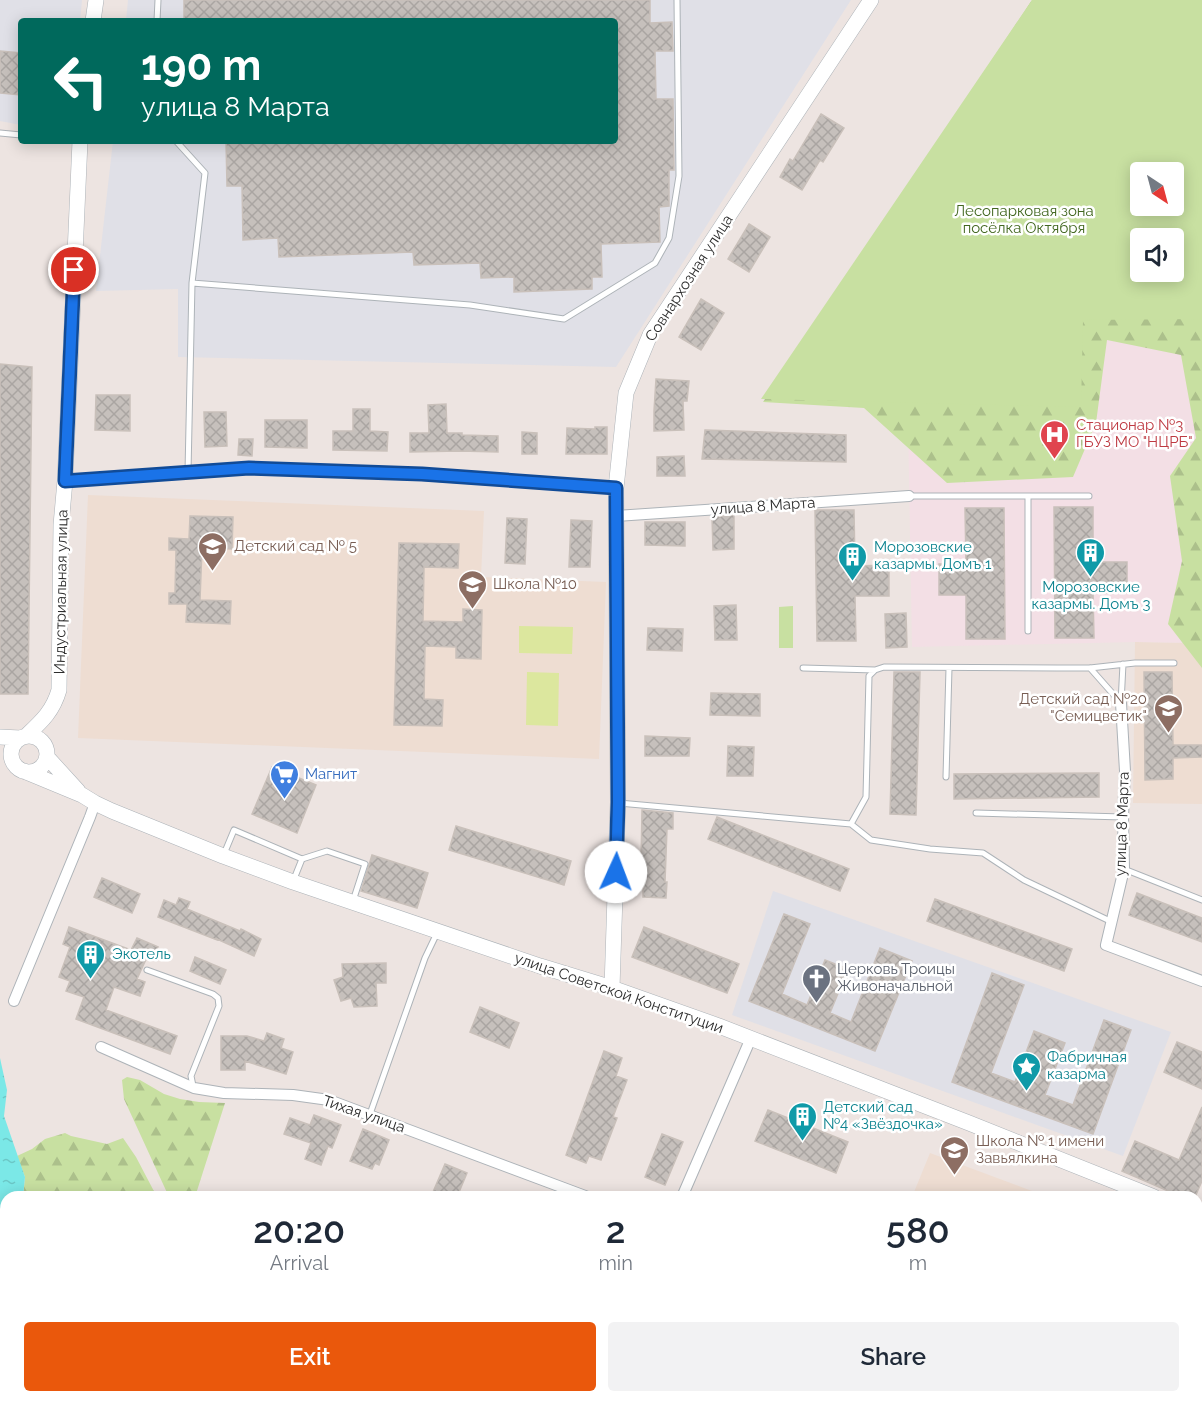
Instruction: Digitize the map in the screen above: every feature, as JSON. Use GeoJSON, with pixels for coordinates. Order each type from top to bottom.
{"type":"FeatureCollection","features":[{"type":"Feature","properties":{"kind":"street"},"geometry":{"type":"LineString","coordinates":[[93,18],[96,0]]}},
{"type":"Feature","properties":{"kind":"street","name":"Совнархозная улица"},"geometry":{"type":"LineString","coordinates":[[612,988],[618,802],[616,488],[626,393],[650,335],[870,0]]}},
{"type":"Feature","properties":{"kind":"street","name":"Индустриальная улица"},"geometry":{"type":"LineString","coordinates":[[47,754],[48,714],[55,704],[59,690],[61,525],[65,481],[77,144]]}},
{"type":"Feature","properties":{"kind":"street"},"geometry":{"type":"LineString","coordinates":[[65,481],[261,468],[422,474],[616,488]]}},
{"type":"Feature","properties":{"kind":"street","name":"улица 8 Марта"},"geometry":{"type":"LineString","coordinates":[[616,516],[909,496]]}},
{"type":"Feature","properties":{"kind":"street","name":"улица 8 Марта"},"geometry":{"type":"LineString","coordinates":[[1121,703],[1125,771],[1124,869],[1106,945],[1202,981]]}},
{"type":"Feature","properties":{"kind":"street"},"geometry":{"type":"LineString","coordinates":[[20,769],[11,757],[12,746],[48,714]]}},
{"type":"Feature","properties":{"kind":"street"},"geometry":{"type":"LineString","coordinates":[[0,737],[38,738],[46,746],[47,754],[41,767],[30,772],[0,760]]}},
{"type":"Feature","properties":{"kind":"street"},"geometry":{"type":"LineString","coordinates":[[14,1001],[89,799],[47,754]]}},
{"type":"Feature","properties":{"kind":"street","name":"улица Советской Конституции"},"geometry":{"type":"LineString","coordinates":[[20,769],[223,856],[292,882],[612,988],[751,1038],[1139,1191]]}},
{"type":"Feature","properties":{"kind":"street"},"geometry":{"type":"LineString","coordinates":[[685,1191],[751,1038]]}},
{"type":"Feature","properties":{"kind":"street","name":"Тихая улица"},"geometry":{"type":"LineString","coordinates":[[101,1047],[194,1088],[224,1093],[293,1095],[329,1100],[572,1191]]}},
{"type":"Feature","properties":{"kind":"lane"},"geometry":{"type":"LineString","coordinates":[[157,18],[158,0]]}},
{"type":"Feature","properties":{"kind":"lane"},"geometry":{"type":"LineString","coordinates":[[192,283],[470,305],[564,319],[655,263],[669,238],[679,176],[677,0]]}},
{"type":"Feature","properties":{"kind":"lane"},"geometry":{"type":"LineString","coordinates":[[0,133],[18,135]]}},
{"type":"Feature","properties":{"kind":"lane"},"geometry":{"type":"LineString","coordinates":[[179,144],[205,173],[192,283],[188,472]]}},
{"type":"Feature","properties":{"kind":"lane"},"geometry":{"type":"LineString","coordinates":[[909,496],[1089,496]]}},
{"type":"Feature","properties":{"kind":"lane"},"geometry":{"type":"LineString","coordinates":[[1028,496],[1028,632]]}},
{"type":"Feature","properties":{"kind":"lane"},"geometry":{"type":"LineString","coordinates":[[803,668],[875,670],[884,667],[1090,668],[1123,664],[1174,663]]}},
{"type":"Feature","properties":{"kind":"lane"},"geometry":{"type":"LineString","coordinates":[[1121,703],[1123,664]]}},
{"type":"Feature","properties":{"kind":"lane"},"geometry":{"type":"LineString","coordinates":[[946,777],[949,668]]}},
{"type":"Feature","properties":{"kind":"lane"},"geometry":{"type":"LineString","coordinates":[[1090,668],[1121,703]]}},
{"type":"Feature","properties":{"kind":"lane"},"geometry":{"type":"LineString","coordinates":[[851,824],[866,797],[869,676],[875,670]]}},
{"type":"Feature","properties":{"kind":"lane"},"geometry":{"type":"LineString","coordinates":[[618,802],[851,824],[871,840],[930,849],[983,853],[1024,880],[1112,922]]}},
{"type":"Feature","properties":{"kind":"lane"},"geometry":{"type":"LineString","coordinates":[[976,813],[1123,817]]}},
{"type":"Feature","properties":{"kind":"lane"},"geometry":{"type":"LineString","coordinates":[[223,856],[234,830],[303,859],[327,851],[365,864],[353,903]]}},
{"type":"Feature","properties":{"kind":"lane"},"geometry":{"type":"LineString","coordinates":[[292,882],[303,859]]}},
{"type":"Feature","properties":{"kind":"lane"},"geometry":{"type":"LineString","coordinates":[[1124,869],[1202,900]]}},
{"type":"Feature","properties":{"kind":"lane"},"geometry":{"type":"LineString","coordinates":[[370,1114],[425,958],[438,932]]}},
{"type":"Feature","properties":{"kind":"lane"},"geometry":{"type":"LineString","coordinates":[[147,970],[213,994],[218,998],[219,1006],[191,1076],[194,1088]]}},
{"type":"Feature","properties":{"kind":"shaded area"},"geometry":{"type":"Polygon","coordinates":[[[0,0],[82,0],[80,18],[18,18],[18,124],[0,121],[0,0]]]}},
{"type":"Feature","properties":{"kind":"shaded area"},"geometry":{"type":"Polygon","coordinates":[[[128,0],[851,0],[616,367],[178,357],[178,289],[96,291],[113,144],[618,144],[618,18],[126,18],[128,0]]]}},
{"type":"Feature","properties":{"kind":"shaded area","name":"Стационар №3 ГБУЗ МО \"НЦРБ\""},"geometry":{"type":"Polygon","coordinates":[[[1202,325],[1202,643],[1135,642],[912,647],[908,421],[1088,327],[1202,325]]]}},
{"type":"Feature","properties":{"kind":"shaded area","name":"Школа №10"},"geometry":{"type":"Polygon","coordinates":[[[88,495],[484,511],[481,577],[606,582],[599,759],[78,738],[88,495]]]}},
{"type":"Feature","properties":{"kind":"shaded area","name":"Детский сад №20 \"Семицветик\""},"geometry":{"type":"Polygon","coordinates":[[[1135,642],[1202,643],[1202,804],[1133,803],[1135,642]]]}},
{"type":"Feature","properties":{"kind":"shaded area"},"geometry":{"type":"Polygon","coordinates":[[[773,891],[1171,1032],[1123,1156],[732,1015],[773,891]]]}},
{"type":"Feature","properties":{"kind":"shaded area","name":"Школа № 1 имени Завьялкина"},"geometry":{"type":"Polygon","coordinates":[[[930,1153],[1032,1191],[914,1191],[930,1153]]]}},
{"type":"Feature","properties":{"kind":"green space","name":"Лесопарковая зона посёлка Октября"},"geometry":{"type":"Polygon","coordinates":[[[1032,0],[1202,0],[1202,668],[1168,624],[1182,561],[1170,476],[1196,438],[1181,355],[1107,340],[1096,423],[1073,477],[947,483],[864,408],[763,402],[1032,0]]]}},
{"type":"Feature","properties":{"kind":"green space","name":"Лесопарковая зона посёлка Октября"},"geometry":{"type":"Polygon","coordinates":[[[1032,0],[1202,0],[1202,319],[1083,320],[1081,407],[761,399],[1032,0]]]}},
{"type":"Feature","properties":{"kind":"green space"},"geometry":{"type":"Polygon","coordinates":[[[793,606],[793,648],[779,648],[779,607],[793,606]]]}},
{"type":"Feature","properties":{"kind":"green space"},"geometry":{"type":"Polygon","coordinates":[[[519,626],[573,627],[572,654],[519,653],[519,626]]]}},
{"type":"Feature","properties":{"kind":"green space"},"geometry":{"type":"Polygon","coordinates":[[[527,672],[559,673],[558,726],[526,725],[527,672]]]}},
{"type":"Feature","properties":{"kind":"green space"},"geometry":{"type":"Polygon","coordinates":[[[127,1077],[140,1080],[164,1094],[180,1099],[225,1103],[197,1191],[166,1191],[124,1099],[122,1080],[127,1077]]]}},
{"type":"Feature","properties":{"kind":"green space"},"geometry":{"type":"Polygon","coordinates":[[[65,1133],[107,1144],[123,1138],[154,1191],[24,1191],[25,1177],[17,1156],[32,1149],[45,1139],[65,1133]]]}},
{"type":"Feature","properties":{"kind":"water"},"geometry":{"type":"Polygon","coordinates":[[[0,1058],[7,1090],[4,1116],[25,1177],[24,1191],[0,1191],[0,1058]]]}},
{"type":"Feature","properties":{"kind":"building"},"geometry":{"type":"Polygon","coordinates":[[[184,0],[650,0],[650,23],[672,22],[673,51],[655,51],[656,99],[673,99],[674,170],[669,170],[669,206],[659,207],[660,242],[601,244],[602,277],[592,277],[592,289],[514,292],[514,277],[481,278],[480,263],[414,265],[413,252],[279,257],[278,238],[243,240],[242,186],[227,186],[226,144],[618,144],[618,18],[184,18],[184,0]]]}},
{"type":"Feature","properties":{"kind":"building"},"geometry":{"type":"Polygon","coordinates":[[[0,51],[18,53],[18,95],[0,93],[0,51]]]}},
{"type":"Feature","properties":{"kind":"building"},"geometry":{"type":"Polygon","coordinates":[[[821,114],[844,128],[823,162],[820,160],[802,190],[780,177],[790,159],[793,161],[821,114]]]}},
{"type":"Feature","properties":{"kind":"building"},"geometry":{"type":"Polygon","coordinates":[[[749,224],[770,237],[749,272],[728,259],[749,224]]]}},
{"type":"Feature","properties":{"kind":"building"},"geometry":{"type":"Polygon","coordinates":[[[701,299],[724,313],[701,350],[679,337],[701,299]]]}},
{"type":"Feature","properties":{"kind":"building"},"geometry":{"type":"Polygon","coordinates":[[[0,364],[32,367],[28,694],[0,694],[0,364]]]}},
{"type":"Feature","properties":{"kind":"building"},"geometry":{"type":"Polygon","coordinates":[[[656,379],[689,381],[687,401],[683,401],[684,430],[654,431],[656,379]]]}},
{"type":"Feature","properties":{"kind":"building"},"geometry":{"type":"Polygon","coordinates":[[[96,395],[130,395],[130,431],[95,430],[96,395]]]}},
{"type":"Feature","properties":{"kind":"building"},"geometry":{"type":"Polygon","coordinates":[[[446,404],[447,433],[498,436],[498,452],[410,452],[410,433],[429,433],[428,405],[446,404]]]}},
{"type":"Feature","properties":{"kind":"building"},"geometry":{"type":"Polygon","coordinates":[[[353,409],[370,409],[370,431],[388,432],[387,451],[333,450],[333,431],[353,431],[353,409]]]}},
{"type":"Feature","properties":{"kind":"building"},"geometry":{"type":"Polygon","coordinates":[[[204,412],[226,412],[227,446],[205,447],[204,412]]]}},
{"type":"Feature","properties":{"kind":"building"},"geometry":{"type":"Polygon","coordinates":[[[265,420],[307,420],[307,448],[265,447],[265,420]]]}},
{"type":"Feature","properties":{"kind":"building"},"geometry":{"type":"Polygon","coordinates":[[[595,427],[607,427],[607,454],[566,454],[567,428],[595,429],[595,427]]]}},
{"type":"Feature","properties":{"kind":"building"},"geometry":{"type":"Polygon","coordinates":[[[705,430],[846,435],[846,462],[702,459],[705,430]]]}},
{"type":"Feature","properties":{"kind":"building"},"geometry":{"type":"Polygon","coordinates":[[[522,432],[537,433],[537,454],[522,454],[522,432]]]}},
{"type":"Feature","properties":{"kind":"building"},"geometry":{"type":"Polygon","coordinates":[[[239,439],[253,439],[252,456],[238,455],[239,439]]]}},
{"type":"Feature","properties":{"kind":"building"},"geometry":{"type":"Polygon","coordinates":[[[684,456],[685,476],[657,476],[657,457],[684,456]]]}},
{"type":"Feature","properties":{"kind":"building","name":"Морозовские казармы. Домъ 3"},"geometry":{"type":"Polygon","coordinates":[[[1054,507],[1093,507],[1093,562],[1127,562],[1127,593],[1093,593],[1094,638],[1055,638],[1054,507]]]}},
{"type":"Feature","properties":{"kind":"building"},"geometry":{"type":"Polygon","coordinates":[[[965,508],[1004,508],[1005,639],[966,639],[966,595],[939,595],[939,564],[966,564],[965,508]]]}},
{"type":"Feature","properties":{"kind":"building","name":"Морозовские казармы. Домъ 1"},"geometry":{"type":"Polygon","coordinates":[[[815,510],[854,510],[855,566],[889,565],[889,596],[855,596],[856,641],[817,641],[815,510]]]}},
{"type":"Feature","properties":{"kind":"building"},"geometry":{"type":"Polygon","coordinates":[[[734,515],[734,549],[713,550],[712,517],[734,515]]]}},
{"type":"Feature","properties":{"kind":"building"},"geometry":{"type":"Polygon","coordinates":[[[190,516],[233,517],[232,549],[202,548],[200,600],[231,601],[230,624],[186,622],[187,604],[169,604],[169,593],[175,593],[176,550],[169,550],[169,538],[189,539],[190,516]]]}},
{"type":"Feature","properties":{"kind":"building"},"geometry":{"type":"Polygon","coordinates":[[[507,518],[527,519],[525,564],[505,563],[507,518]]]}},
{"type":"Feature","properties":{"kind":"building"},"geometry":{"type":"Polygon","coordinates":[[[571,520],[592,521],[590,567],[569,567],[571,520]]]}},
{"type":"Feature","properties":{"kind":"building"},"geometry":{"type":"Polygon","coordinates":[[[645,522],[685,522],[685,546],[645,545],[645,522]]]}},
{"type":"Feature","properties":{"kind":"building"},"geometry":{"type":"Polygon","coordinates":[[[399,543],[459,544],[458,568],[424,567],[423,621],[463,622],[463,609],[482,610],[481,659],[456,658],[456,647],[425,646],[424,699],[443,700],[442,726],[394,725],[399,543]]]}},
{"type":"Feature","properties":{"kind":"building"},"geometry":{"type":"Polygon","coordinates":[[[736,605],[737,640],[715,640],[714,606],[736,605]]]}},
{"type":"Feature","properties":{"kind":"building"},"geometry":{"type":"Polygon","coordinates":[[[906,613],[907,647],[886,648],[885,614],[906,613]]]}},
{"type":"Feature","properties":{"kind":"building"},"geometry":{"type":"Polygon","coordinates":[[[648,628],[683,629],[682,651],[647,650],[648,628]]]}},
{"type":"Feature","properties":{"kind":"building"},"geometry":{"type":"Polygon","coordinates":[[[894,672],[920,672],[916,815],[890,814],[894,672]]]}},
{"type":"Feature","properties":{"kind":"building","name":"Детский сад №20 \"Семицветик\""},"geometry":{"type":"Polygon","coordinates":[[[1144,672],[1172,672],[1173,745],[1202,745],[1202,757],[1173,758],[1173,779],[1145,780],[1144,672]]]}},
{"type":"Feature","properties":{"kind":"building"},"geometry":{"type":"Polygon","coordinates":[[[711,693],[760,694],[760,716],[710,715],[711,693]]]}},
{"type":"Feature","properties":{"kind":"building"},"geometry":{"type":"Polygon","coordinates":[[[645,736],[690,738],[689,756],[645,756],[645,736]]]}},
{"type":"Feature","properties":{"kind":"building"},"geometry":{"type":"Polygon","coordinates":[[[728,746],[754,747],[753,776],[727,776],[728,746]]]}},
{"type":"Feature","properties":{"kind":"building","name":"Магнит"},"geometry":{"type":"Polygon","coordinates":[[[272,767],[316,785],[297,833],[252,814],[272,767]]]}},
{"type":"Feature","properties":{"kind":"building"},"geometry":{"type":"Polygon","coordinates":[[[1099,773],[1099,797],[954,799],[954,774],[1099,773]]]}},
{"type":"Feature","properties":{"kind":"building"},"geometry":{"type":"Polygon","coordinates":[[[642,810],[673,813],[673,829],[667,829],[666,898],[643,897],[642,810]]]}},
{"type":"Feature","properties":{"kind":"building"},"geometry":{"type":"Polygon","coordinates":[[[717,817],[849,869],[840,891],[708,839],[717,817]]]}},
{"type":"Feature","properties":{"kind":"building"},"geometry":{"type":"Polygon","coordinates":[[[456,826],[571,861],[564,885],[449,850],[456,826]]]}},
{"type":"Feature","properties":{"kind":"building"},"geometry":{"type":"Polygon","coordinates":[[[372,855],[428,873],[417,908],[361,891],[372,855]]]}},
{"type":"Feature","properties":{"kind":"building"},"geometry":{"type":"Polygon","coordinates":[[[102,878],[140,894],[132,913],[94,897],[102,878]]]}},
{"type":"Feature","properties":{"kind":"building"},"geometry":{"type":"Polygon","coordinates":[[[1137,893],[1202,918],[1202,942],[1129,915],[1137,893]]]}},
{"type":"Feature","properties":{"kind":"building"},"geometry":{"type":"Polygon","coordinates":[[[179,898],[190,902],[187,909],[261,939],[254,956],[217,939],[158,917],[164,900],[176,905],[179,898]]]}},
{"type":"Feature","properties":{"kind":"building"},"geometry":{"type":"Polygon","coordinates":[[[935,899],[1072,949],[1064,971],[927,921],[935,899]]]}},
{"type":"Feature","properties":{"kind":"building"},"geometry":{"type":"Polygon","coordinates":[[[784,914],[810,924],[782,994],[807,1005],[825,960],[848,969],[830,1013],[851,1022],[880,948],[912,961],[875,1051],[749,1001],[784,914]]]}},
{"type":"Feature","properties":{"kind":"building","name":"Экотель"},"geometry":{"type":"Polygon","coordinates":[[[69,927],[131,950],[137,938],[158,947],[153,957],[148,955],[137,979],[145,982],[140,996],[114,987],[106,1010],[177,1036],[170,1054],[76,1019],[84,997],[66,991],[70,981],[59,977],[70,947],[63,944],[69,927]]]}},
{"type":"Feature","properties":{"kind":"building"},"geometry":{"type":"Polygon","coordinates":[[[644,927],[739,964],[727,993],[632,957],[644,927]]]}},
{"type":"Feature","properties":{"kind":"building"},"geometry":{"type":"Polygon","coordinates":[[[195,957],[226,970],[220,984],[190,971],[195,957]]]}},
{"type":"Feature","properties":{"kind":"building"},"geometry":{"type":"Polygon","coordinates":[[[386,963],[386,983],[376,983],[377,1006],[354,1007],[351,998],[341,1001],[334,980],[343,977],[342,964],[386,963]]]}},
{"type":"Feature","properties":{"kind":"building"},"geometry":{"type":"Polygon","coordinates":[[[992,973],[1024,985],[991,1073],[1015,1082],[1034,1031],[1065,1043],[1045,1095],[1073,1105],[1104,1020],[1131,1030],[1093,1134],[952,1082],[992,973]]]}},
{"type":"Feature","properties":{"kind":"building"},"geometry":{"type":"Polygon","coordinates":[[[480,1007],[519,1023],[509,1048],[470,1032],[480,1007]]]}},
{"type":"Feature","properties":{"kind":"building"},"geometry":{"type":"Polygon","coordinates":[[[267,1033],[284,1039],[281,1048],[293,1052],[286,1074],[245,1061],[245,1070],[221,1070],[221,1036],[247,1036],[264,1041],[267,1033]]]}},
{"type":"Feature","properties":{"kind":"building"},"geometry":{"type":"Polygon","coordinates":[[[1177,1042],[1202,1052],[1202,1089],[1164,1072],[1177,1042]]]}},
{"type":"Feature","properties":{"kind":"building"},"geometry":{"type":"Polygon","coordinates":[[[604,1051],[622,1058],[616,1076],[627,1080],[613,1117],[617,1118],[601,1160],[589,1156],[586,1163],[566,1155],[604,1051]]]}},
{"type":"Feature","properties":{"kind":"building"},"geometry":{"type":"Polygon","coordinates":[[[1202,1107],[1202,1181],[1198,1191],[1168,1191],[1122,1171],[1135,1141],[1179,1160],[1202,1107]]]}},
{"type":"Feature","properties":{"kind":"building","name":"Детский сад №4 «Звёздочка»"},"geometry":{"type":"Polygon","coordinates":[[[768,1110],[848,1142],[836,1173],[755,1141],[768,1110]]]}},
{"type":"Feature","properties":{"kind":"building"},"geometry":{"type":"Polygon","coordinates":[[[314,1115],[341,1125],[332,1148],[328,1146],[321,1165],[305,1159],[311,1143],[284,1134],[290,1118],[310,1125],[314,1115]]]}},
{"type":"Feature","properties":{"kind":"building"},"geometry":{"type":"Polygon","coordinates":[[[363,1129],[389,1140],[379,1165],[375,1163],[372,1169],[350,1161],[363,1129]]]}},
{"type":"Feature","properties":{"kind":"building"},"geometry":{"type":"Polygon","coordinates":[[[662,1134],[683,1142],[665,1185],[645,1177],[662,1134]]]}},
{"type":"Feature","properties":{"kind":"building"},"geometry":{"type":"Polygon","coordinates":[[[445,1164],[467,1173],[460,1191],[433,1191],[445,1164]]]}},
{"type":"Feature","properties":{"kind":"place","name":"Стационар №3 ГБУЗ МО \"НЦРБ\""},"geometry":{"type":"Point","coordinates":[1055,460]}},
{"type":"Feature","properties":{"kind":"place","name":"Детский сад № 5"},"geometry":{"type":"Point","coordinates":[213,572]}},
{"type":"Feature","properties":{"kind":"place","name":"Морозовские казармы. Домъ 3"},"geometry":{"type":"Point","coordinates":[1091,578]}},
{"type":"Feature","properties":{"kind":"place","name":"Морозовские казармы. Домъ 1"},"geometry":{"type":"Point","coordinates":[853,582]}},
{"type":"Feature","properties":{"kind":"place","name":"Школа №10"},"geometry":{"type":"Point","coordinates":[472,610]}},
{"type":"Feature","properties":{"kind":"place","name":"Детский сад №20 \"Семицветик\""},"geometry":{"type":"Point","coordinates":[1168,734]}},
{"type":"Feature","properties":{"kind":"place","name":"Магнит"},"geometry":{"type":"Point","coordinates":[284,800]}},
{"type":"Feature","properties":{"kind":"place","name":"Экотель"},"geometry":{"type":"Point","coordinates":[91,980]}},
{"type":"Feature","properties":{"kind":"place","name":"Церковь Троицы Живоначальной"},"geometry":{"type":"Point","coordinates":[816,1004]}},
{"type":"Feature","properties":{"kind":"place","name":"Фабричная казарма"},"geometry":{"type":"Point","coordinates":[1026,1092]}},
{"type":"Feature","properties":{"kind":"place","name":"Детский сад №4 «Звёздочка»"},"geometry":{"type":"Point","coordinates":[802,1142]}},
{"type":"Feature","properties":{"kind":"place","name":"Школа № 1 имени Завьялкина"},"geometry":{"type":"Point","coordinates":[955,1176]}},
{"type":"Feature","properties":{"kind":"route"},"geometry":{"type":"LineString","coordinates":[[74,270],[65,481],[249,468],[422,474],[616,488],[618,802],[616,872]]}}]}
